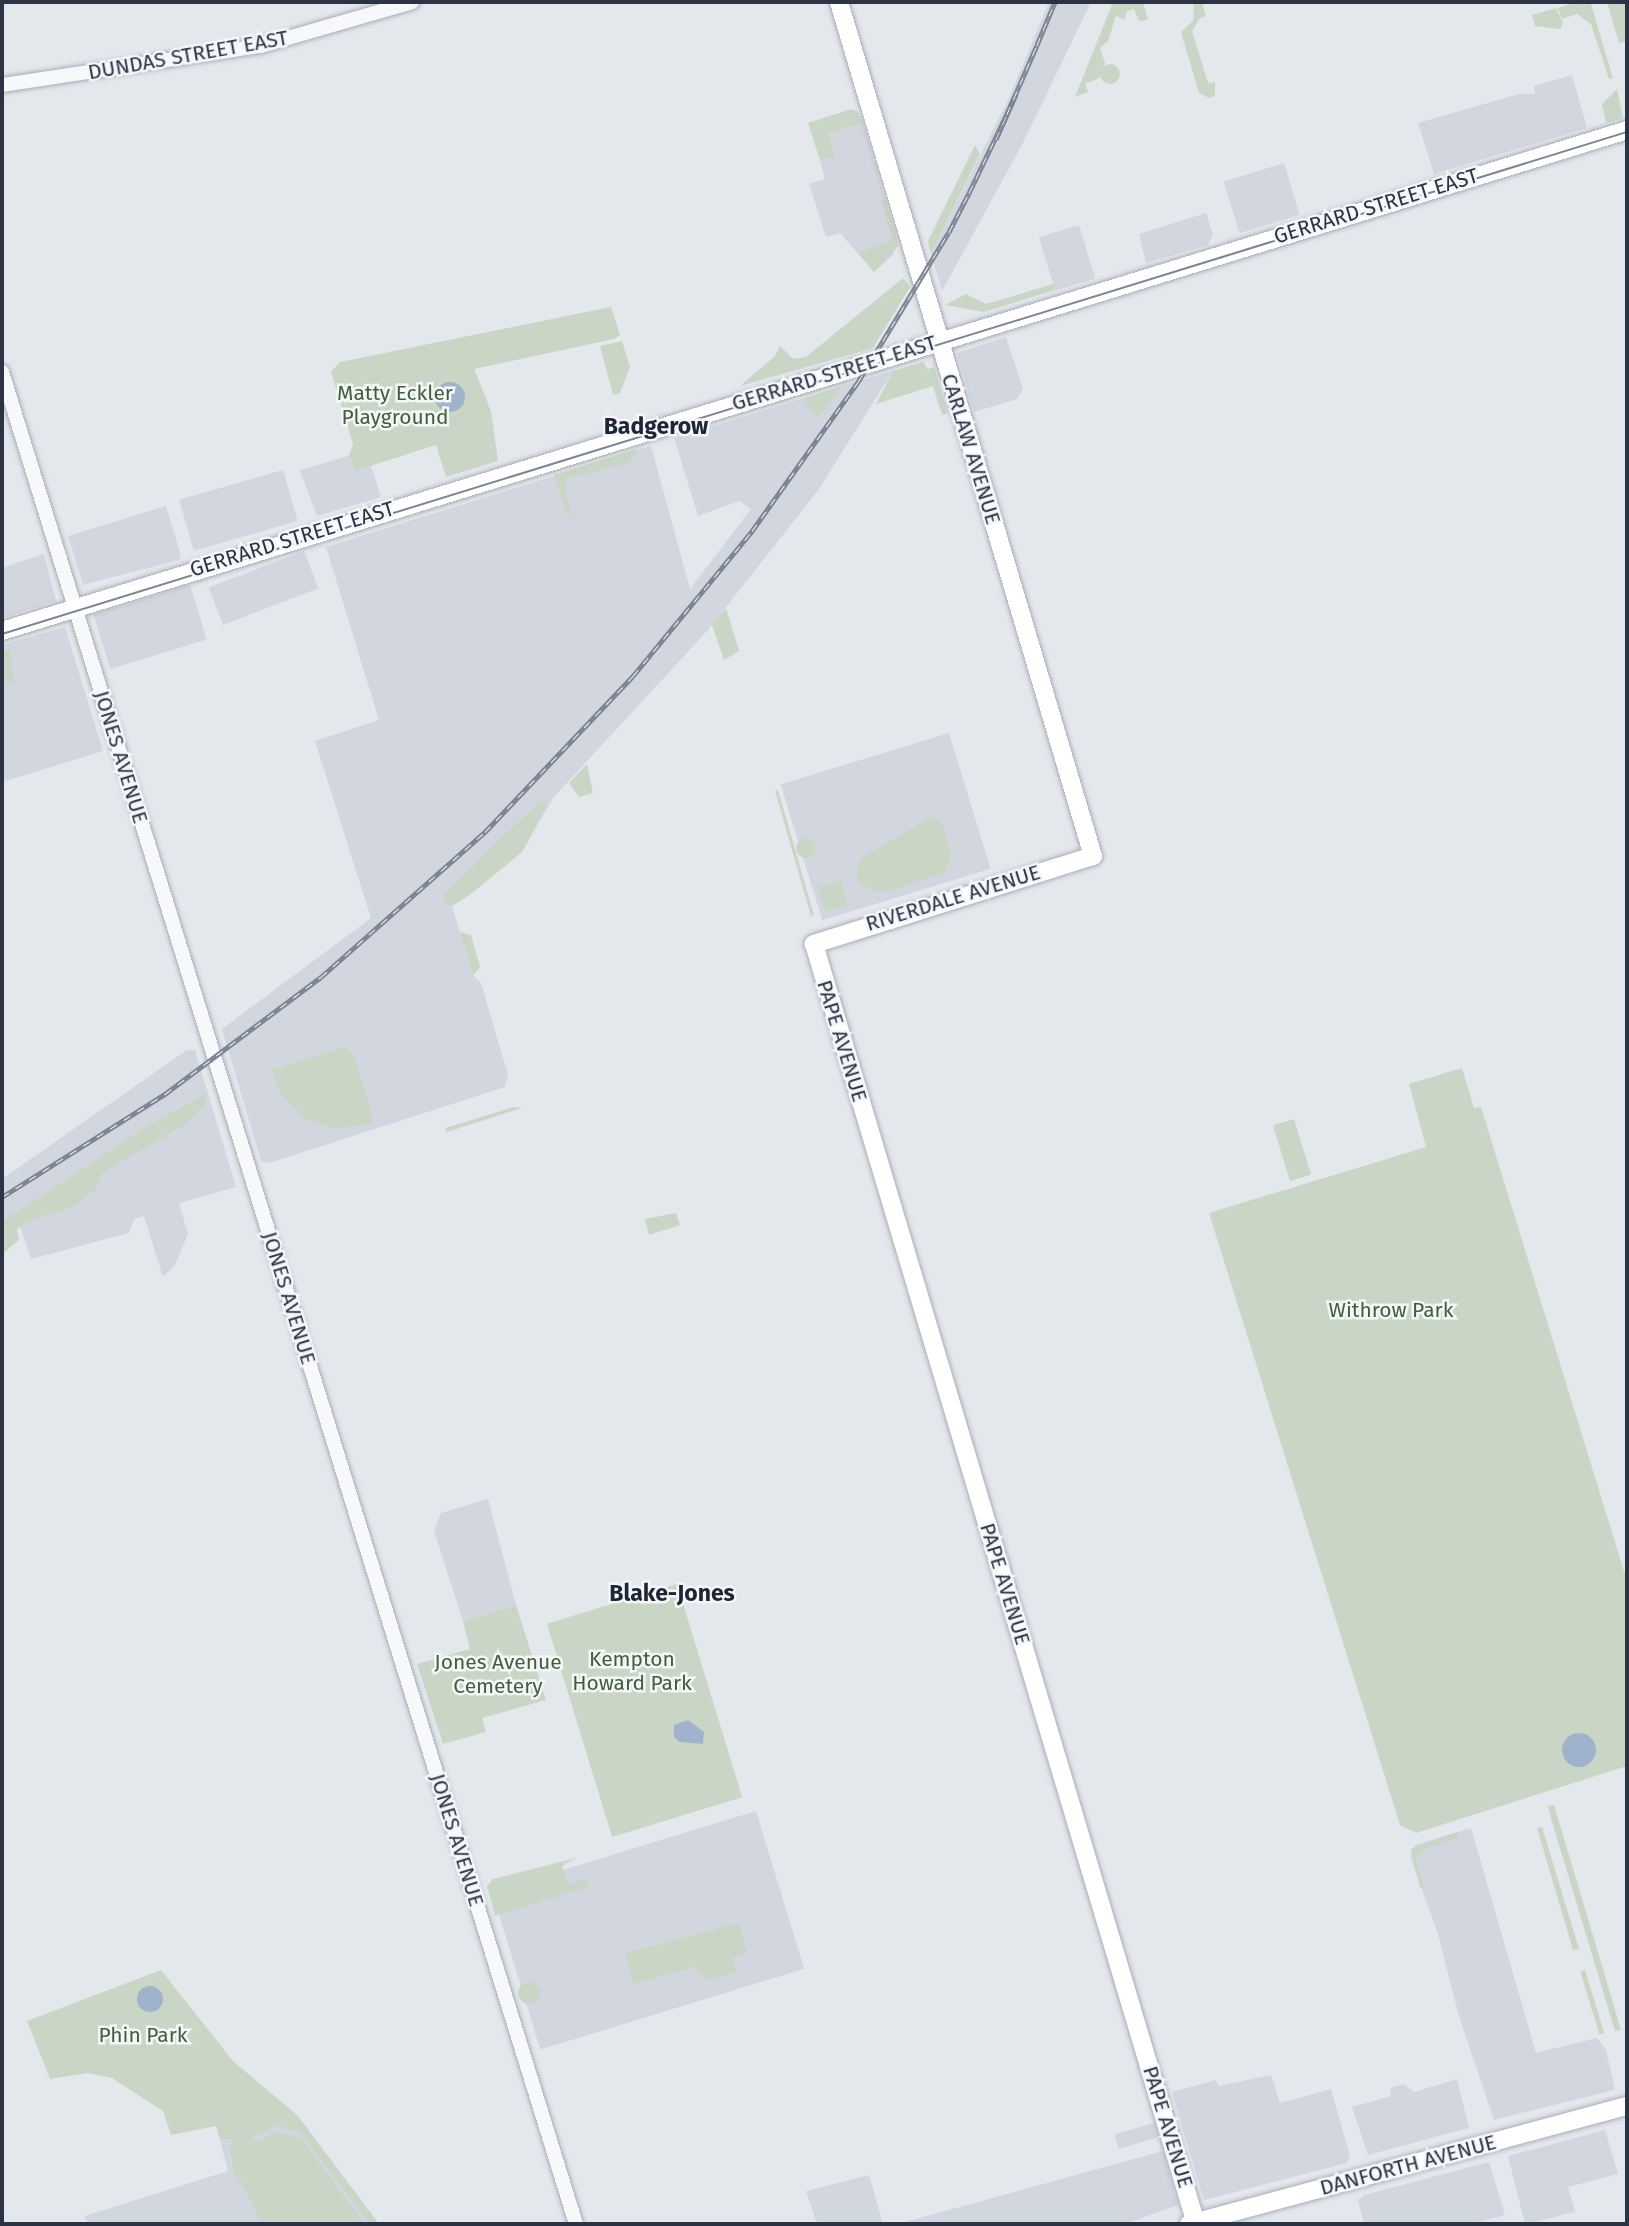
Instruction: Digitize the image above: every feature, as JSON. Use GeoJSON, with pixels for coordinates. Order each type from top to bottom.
{"type":"FeatureCollection","features":[{"type":"Feature","properties":{"kind":"main road","name":"CARLAW AVENUE"},"geometry":{"type":"LineString","coordinates":[[839,2],[1093,856]]}},
{"type":"Feature","properties":{"kind":"main road","name":"GERRARD STREET EAST"},"geometry":{"type":"LineString","coordinates":[[2,631],[1627,130]]}},
{"type":"Feature","properties":{"kind":"main road","name":"RIVERDALE AVENUE"},"geometry":{"type":"LineString","coordinates":[[814,944],[1093,856]]}},
{"type":"Feature","properties":{"kind":"main road","name":"PAPE AVENUE"},"geometry":{"type":"LineString","coordinates":[[814,944],[1194,2224]]}},
{"type":"Feature","properties":{"kind":"main road","name":"DANFORTH AVENUE"},"geometry":{"type":"LineString","coordinates":[[1194,2224],[1627,2106]]}},
{"type":"Feature","properties":{"kind":"street","name":"DUNDAS STREET EAST"},"geometry":{"type":"LineString","coordinates":[[2,85],[260,46],[412,2]]}},
{"type":"Feature","properties":{"kind":"street","name":"JONES AVENUE"},"geometry":{"type":"LineString","coordinates":[[2,372],[576,2224]]}},
{"type":"Feature","properties":{"kind":"shaded area"},"geometry":{"type":"Polygon","coordinates":[[[1049,2],[1091,2],[1024,141],[942,291],[931,254],[1009,98],[1049,2]]]}},
{"type":"Feature","properties":{"kind":"shaded area"},"geometry":{"type":"Polygon","coordinates":[[[1572,75],[1587,128],[1434,174],[1418,123],[1519,94],[1535,94],[1534,86],[1572,75]]]}},
{"type":"Feature","properties":{"kind":"shaded area"},"geometry":{"type":"Polygon","coordinates":[[[863,123],[898,241],[893,255],[874,272],[840,233],[826,237],[809,184],[825,179],[820,160],[835,155],[829,133],[863,123]]]}},
{"type":"Feature","properties":{"kind":"shaded area"},"geometry":{"type":"Polygon","coordinates":[[[1284,163],[1300,215],[1240,233],[1224,181],[1284,163]]]}},
{"type":"Feature","properties":{"kind":"shaded area"},"geometry":{"type":"Polygon","coordinates":[[[1206,213],[1213,235],[1208,245],[1146,263],[1139,234],[1206,213]]]}},
{"type":"Feature","properties":{"kind":"shaded area"},"geometry":{"type":"Polygon","coordinates":[[[1079,225],[1095,279],[1055,291],[1039,237],[1079,225]]]}},
{"type":"Feature","properties":{"kind":"shaded area"},"geometry":{"type":"Polygon","coordinates":[[[1006,337],[1023,389],[1017,399],[974,412],[957,353],[1006,337]]]}},
{"type":"Feature","properties":{"kind":"shaded area"},"geometry":{"type":"Polygon","coordinates":[[[893,371],[819,489],[708,630],[553,798],[522,852],[452,906],[473,975],[481,983],[508,1075],[505,1087],[269,1163],[261,1161],[222,1029],[371,918],[315,741],[379,720],[326,547],[651,446],[690,589],[751,509],[739,501],[698,516],[674,438],[805,398],[819,418],[842,386],[893,371]]]}},
{"type":"Feature","properties":{"kind":"shaded area"},"geometry":{"type":"Polygon","coordinates":[[[349,456],[355,470],[371,466],[381,497],[317,516],[300,470],[349,456]]]}},
{"type":"Feature","properties":{"kind":"shaded area"},"geometry":{"type":"Polygon","coordinates":[[[283,470],[298,521],[194,551],[179,500],[283,470]]]}},
{"type":"Feature","properties":{"kind":"shaded area"},"geometry":{"type":"Polygon","coordinates":[[[166,506],[181,556],[179,560],[83,585],[68,536],[166,506]]]}},
{"type":"Feature","properties":{"kind":"shaded area"},"geometry":{"type":"Polygon","coordinates":[[[304,551],[318,588],[223,625],[209,588],[304,551]]]}},
{"type":"Feature","properties":{"kind":"shaded area"},"geometry":{"type":"Polygon","coordinates":[[[44,554],[56,601],[2,618],[2,568],[44,554]]]}},
{"type":"Feature","properties":{"kind":"shaded area"},"geometry":{"type":"Polygon","coordinates":[[[190,585],[207,640],[110,669],[93,615],[190,585]]]}},
{"type":"Feature","properties":{"kind":"shaded area"},"geometry":{"type":"Polygon","coordinates":[[[65,627],[103,751],[2,782],[2,645],[65,627]]]}},
{"type":"Feature","properties":{"kind":"shaded area"},"geometry":{"type":"Polygon","coordinates":[[[949,733],[991,869],[822,920],[781,784],[949,733]]]}},
{"type":"Feature","properties":{"kind":"shaded area"},"geometry":{"type":"Polygon","coordinates":[[[187,1050],[195,1050],[236,1187],[179,1203],[188,1234],[175,1265],[163,1277],[144,1216],[134,1219],[129,1233],[31,1259],[18,1220],[2,1230],[2,1179],[187,1050]]]}},
{"type":"Feature","properties":{"kind":"shaded area"},"geometry":{"type":"Polygon","coordinates":[[[488,1499],[516,1605],[463,1621],[434,1531],[441,1513],[488,1499]]]}},
{"type":"Feature","properties":{"kind":"shaded area"},"geometry":{"type":"Polygon","coordinates":[[[756,1811],[804,1969],[540,2049],[492,1892],[756,1811]]]}},
{"type":"Feature","properties":{"kind":"shaded area"},"geometry":{"type":"Polygon","coordinates":[[[1471,1828],[1536,2053],[1597,2038],[1606,2050],[1615,2090],[1494,2120],[1458,2013],[1438,1934],[1410,1856],[1415,1845],[1471,1828]]]}},
{"type":"Feature","properties":{"kind":"shaded area"},"geometry":{"type":"Polygon","coordinates":[[[1271,2075],[1280,2103],[1331,2089],[1350,2156],[1347,2163],[1204,2200],[1172,2092],[1216,2080],[1218,2086],[1271,2075]]]}},
{"type":"Feature","properties":{"kind":"shaded area"},"geometry":{"type":"Polygon","coordinates":[[[1457,2079],[1469,2128],[1368,2155],[1352,2107],[1391,2096],[1390,2088],[1404,2084],[1414,2092],[1457,2079]]]}},
{"type":"Feature","properties":{"kind":"shaded area"},"geometry":{"type":"Polygon","coordinates":[[[297,2115],[379,2224],[87,2224],[85,2216],[228,2171],[220,2139],[252,2138],[297,2115]]]}},
{"type":"Feature","properties":{"kind":"shaded area"},"geometry":{"type":"Polygon","coordinates":[[[1154,2123],[1158,2137],[1119,2149],[1115,2134],[1154,2123]]]}},
{"type":"Feature","properties":{"kind":"shaded area"},"geometry":{"type":"Polygon","coordinates":[[[1605,2130],[1618,2174],[1568,2187],[1575,2212],[1525,2224],[1508,2156],[1605,2130]]]}},
{"type":"Feature","properties":{"kind":"shaded area"},"geometry":{"type":"Polygon","coordinates":[[[1163,2151],[1178,2205],[1125,2224],[898,2224],[1163,2151]]]}},
{"type":"Feature","properties":{"kind":"shaded area"},"geometry":{"type":"Polygon","coordinates":[[[1489,2162],[1505,2215],[1471,2224],[1364,2224],[1358,2201],[1364,2195],[1489,2162]]]}},
{"type":"Feature","properties":{"kind":"shaded area"},"geometry":{"type":"Polygon","coordinates":[[[869,2175],[883,2224],[817,2224],[806,2191],[869,2175]]]}},
{"type":"Feature","properties":{"kind":"green space"},"geometry":{"type":"Polygon","coordinates":[[[1113,2],[1143,2],[1148,20],[1139,21],[1134,9],[1127,11],[1124,20],[1116,16],[1108,41],[1100,48],[1105,63],[1099,78],[1085,84],[1088,92],[1075,97],[1113,2]]]}},
{"type":"Feature","properties":{"kind":"green space"},"geometry":{"type":"Polygon","coordinates":[[[1194,2],[1202,2],[1206,16],[1200,18],[1192,31],[1208,83],[1215,82],[1215,96],[1209,98],[1199,93],[1181,32],[1193,21],[1194,2]]]}},
{"type":"Feature","properties":{"kind":"green space"},"geometry":{"type":"Polygon","coordinates":[[[1576,2],[1591,4],[1613,78],[1609,79],[1591,24],[1577,14],[1562,19],[1558,8],[1576,2]]]}},
{"type":"Feature","properties":{"kind":"green space"},"geometry":{"type":"Polygon","coordinates":[[[1607,2],[1627,2],[1627,41],[1619,43],[1607,2]]]}},
{"type":"Feature","properties":{"kind":"green space"},"geometry":{"type":"Polygon","coordinates":[[[1556,8],[1563,23],[1560,29],[1535,26],[1532,15],[1556,8]]]}},
{"type":"Feature","properties":{"kind":"green space"},"geometry":{"type":"Polygon","coordinates":[[[1106,64],[1114,64],[1120,74],[1114,84],[1106,84],[1100,78],[1100,70],[1106,64]]]}},
{"type":"Feature","properties":{"kind":"green space"},"geometry":{"type":"Polygon","coordinates":[[[1617,89],[1623,118],[1606,123],[1602,104],[1617,89]]]}},
{"type":"Feature","properties":{"kind":"green space"},"geometry":{"type":"Polygon","coordinates":[[[851,109],[858,112],[863,123],[829,133],[835,156],[820,160],[808,123],[851,109]]]}},
{"type":"Feature","properties":{"kind":"green space"},"geometry":{"type":"Polygon","coordinates":[[[975,145],[980,154],[931,254],[928,241],[975,145]]]}},
{"type":"Feature","properties":{"kind":"green space"},"geometry":{"type":"Polygon","coordinates":[[[885,199],[898,246],[874,272],[858,253],[892,240],[881,200],[885,199]]]}},
{"type":"Feature","properties":{"kind":"green space"},"geometry":{"type":"Polygon","coordinates":[[[903,278],[910,287],[873,348],[740,386],[775,356],[780,346],[793,359],[806,357],[903,278]]]}},
{"type":"Feature","properties":{"kind":"green space"},"geometry":{"type":"Polygon","coordinates":[[[1053,284],[1055,290],[984,312],[945,305],[966,294],[986,304],[1053,284]]]}},
{"type":"Feature","properties":{"kind":"green space","name":"Matty Eckler Playground"},"geometry":{"type":"Polygon","coordinates":[[[611,307],[620,335],[614,339],[474,369],[491,411],[498,461],[446,477],[436,445],[355,471],[349,456],[353,444],[331,372],[340,362],[611,307]]]}},
{"type":"Feature","properties":{"kind":"green space"},"geometry":{"type":"Polygon","coordinates":[[[622,341],[630,367],[620,393],[613,395],[600,346],[622,341]]]}},
{"type":"Feature","properties":{"kind":"green space"},"geometry":{"type":"Polygon","coordinates":[[[923,362],[928,369],[934,367],[948,413],[942,415],[933,386],[876,404],[893,371],[923,362]]]}},
{"type":"Feature","properties":{"kind":"green space"},"geometry":{"type":"Polygon","coordinates":[[[842,386],[819,418],[810,411],[805,398],[842,386]]]}},
{"type":"Feature","properties":{"kind":"green space"},"geometry":{"type":"Polygon","coordinates":[[[637,449],[632,462],[566,479],[565,491],[572,513],[567,515],[554,475],[637,449]]]}},
{"type":"Feature","properties":{"kind":"green space"},"geometry":{"type":"Polygon","coordinates":[[[726,608],[739,651],[724,660],[712,625],[726,608]]]}},
{"type":"Feature","properties":{"kind":"green space"},"geometry":{"type":"Polygon","coordinates":[[[10,650],[14,681],[7,683],[2,678],[2,652],[10,650]]]}},
{"type":"Feature","properties":{"kind":"green space"},"geometry":{"type":"Polygon","coordinates":[[[587,764],[593,793],[579,797],[569,783],[587,764]]]}},
{"type":"Feature","properties":{"kind":"green space"},"geometry":{"type":"Polygon","coordinates":[[[778,790],[814,915],[811,916],[775,791],[778,790]]]}},
{"type":"Feature","properties":{"kind":"green space"},"geometry":{"type":"Polygon","coordinates":[[[540,801],[545,801],[545,808],[522,852],[471,894],[452,906],[444,903],[443,895],[540,801]]]}},
{"type":"Feature","properties":{"kind":"green space"},"geometry":{"type":"Polygon","coordinates":[[[933,816],[943,826],[951,855],[944,873],[883,893],[860,886],[856,872],[861,858],[933,816]]]}},
{"type":"Feature","properties":{"kind":"green space"},"geometry":{"type":"Polygon","coordinates":[[[802,838],[810,838],[816,848],[810,858],[802,858],[796,852],[796,844],[802,838]]]}},
{"type":"Feature","properties":{"kind":"green space"},"geometry":{"type":"Polygon","coordinates":[[[841,881],[848,905],[825,912],[818,888],[841,881]]]}},
{"type":"Feature","properties":{"kind":"green space"},"geometry":{"type":"Polygon","coordinates":[[[460,932],[471,935],[480,967],[473,975],[460,932]]]}},
{"type":"Feature","properties":{"kind":"green space"},"geometry":{"type":"Polygon","coordinates":[[[345,1047],[355,1057],[374,1123],[335,1129],[303,1118],[282,1095],[271,1070],[345,1047]]]}},
{"type":"Feature","properties":{"kind":"green space","name":"Withrow Park"},"geometry":{"type":"Polygon","coordinates":[[[1462,1068],[1474,1108],[1481,1107],[1627,1581],[1627,1766],[1416,1833],[1400,1825],[1209,1213],[1426,1147],[1409,1084],[1462,1068]]]}},
{"type":"Feature","properties":{"kind":"green space"},"geometry":{"type":"Polygon","coordinates":[[[206,1094],[204,1107],[181,1127],[102,1173],[97,1188],[76,1205],[26,1223],[17,1229],[19,1240],[2,1254],[2,1222],[146,1127],[206,1094]]]}},
{"type":"Feature","properties":{"kind":"green space"},"geometry":{"type":"Polygon","coordinates":[[[514,1107],[522,1108],[447,1132],[445,1128],[514,1107]]]}},
{"type":"Feature","properties":{"kind":"green space"},"geometry":{"type":"Polygon","coordinates":[[[1294,1119],[1311,1174],[1290,1181],[1273,1125],[1294,1119]]]}},
{"type":"Feature","properties":{"kind":"green space"},"geometry":{"type":"Polygon","coordinates":[[[676,1213],[680,1225],[649,1235],[645,1219],[676,1213]]]}},
{"type":"Feature","properties":{"kind":"green space","name":"Kempton Howard Park"},"geometry":{"type":"Polygon","coordinates":[[[677,1584],[742,1797],[612,1837],[547,1624],[677,1584]]]}},
{"type":"Feature","properties":{"kind":"green space","name":"Jones Avenue Cemetery"},"geometry":{"type":"Polygon","coordinates":[[[516,1605],[546,1700],[482,1718],[486,1732],[443,1744],[417,1664],[470,1649],[463,1621],[516,1605]]]}},
{"type":"Feature","properties":{"kind":"green space"},"geometry":{"type":"Polygon","coordinates":[[[1554,1805],[1621,2030],[1615,2031],[1550,1815],[1548,1806],[1554,1805]]]}},
{"type":"Feature","properties":{"kind":"green space"},"geometry":{"type":"Polygon","coordinates":[[[1542,1827],[1579,1949],[1573,1950],[1537,1828],[1542,1827]]]}},
{"type":"Feature","properties":{"kind":"green space"},"geometry":{"type":"Polygon","coordinates":[[[1457,1832],[1459,1837],[1420,1851],[1416,1861],[1424,1887],[1420,1888],[1411,1849],[1457,1832]]]}},
{"type":"Feature","properties":{"kind":"green space"},"geometry":{"type":"Polygon","coordinates":[[[576,1858],[562,1866],[568,1884],[587,1879],[589,1887],[563,1895],[561,1888],[560,1896],[495,1916],[487,1886],[493,1879],[576,1858]]]}},
{"type":"Feature","properties":{"kind":"green space"},"geometry":{"type":"Polygon","coordinates":[[[739,1923],[747,1954],[732,1958],[737,1972],[704,1980],[696,1967],[633,1984],[625,1953],[739,1923]]]}},
{"type":"Feature","properties":{"kind":"green space","name":"Phin Park"},"geometry":{"type":"Polygon","coordinates":[[[161,1970],[233,2061],[297,2115],[379,2224],[370,2224],[300,2132],[276,2126],[252,2138],[256,2142],[278,2132],[302,2139],[365,2224],[263,2224],[234,2171],[230,2150],[234,2139],[220,2139],[216,2126],[171,2135],[163,2111],[112,2078],[88,2073],[50,2079],[27,2021],[161,1970]]]}},
{"type":"Feature","properties":{"kind":"green space"},"geometry":{"type":"Polygon","coordinates":[[[1585,1970],[1604,2033],[1600,2035],[1580,1971],[1585,1970]]]}},
{"type":"Feature","properties":{"kind":"green space"},"geometry":{"type":"Polygon","coordinates":[[[529,1982],[537,1985],[540,1993],[537,2001],[529,2004],[521,2001],[518,1993],[521,1985],[529,1982]]]}},
{"type":"Feature","properties":{"kind":"water"},"geometry":{"type":"Polygon","coordinates":[[[450,382],[461,386],[465,397],[461,408],[450,412],[439,408],[435,397],[439,386],[450,382]]]}},
{"type":"Feature","properties":{"kind":"water"},"geometry":{"type":"Polygon","coordinates":[[[688,1720],[704,1732],[703,1744],[680,1742],[674,1737],[674,1725],[688,1720]]]}},
{"type":"Feature","properties":{"kind":"water"},"geometry":{"type":"Polygon","coordinates":[[[1579,1733],[1591,1738],[1596,1750],[1591,1762],[1579,1767],[1567,1762],[1562,1750],[1567,1738],[1579,1733]]]}},
{"type":"Feature","properties":{"kind":"water"},"geometry":{"type":"Polygon","coordinates":[[[150,1986],[159,1990],[163,1999],[159,2008],[150,2012],[141,2008],[137,1999],[141,1990],[150,1986]]]}},
{"type":"Feature","properties":{"kind":"tram line"},"geometry":{"type":"LineString","coordinates":[[2,634],[1627,132]]}},
{"type":"Feature","properties":{"kind":"railway"},"geometry":{"type":"LineString","coordinates":[[2,1197],[165,1094],[321,977],[485,832],[633,676],[752,531],[858,382],[949,232],[969,193],[1007,114],[1016,94],[996,139],[1007,114],[1037,45],[1055,2]]}},
{"type":"Feature","properties":{"kind":"district","name":"Badgerow"},"geometry":{"type":"Point","coordinates":[656,426]}},
{"type":"Feature","properties":{"kind":"district","name":"Blake-Jones"},"geometry":{"type":"Point","coordinates":[672,1593]}}]}
